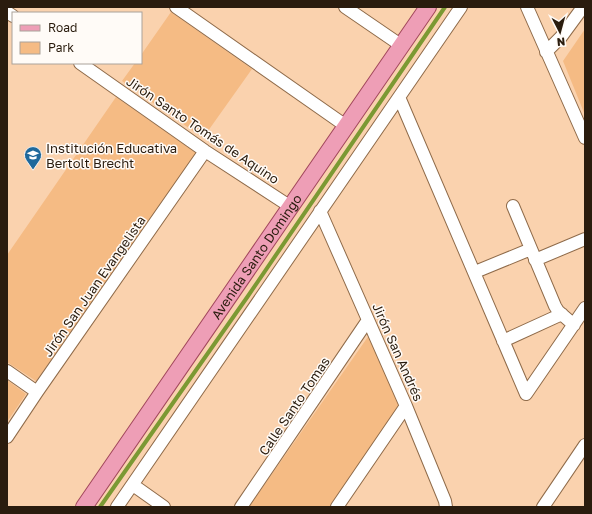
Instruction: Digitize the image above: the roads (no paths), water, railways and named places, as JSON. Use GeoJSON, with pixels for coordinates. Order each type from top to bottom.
{"type":"FeatureCollection","features":[{"type":"Feature","properties":{"kind":"main road","name":"Avenida Santo Domingo"},"geometry":{"type":"LineString","coordinates":[[84,507],[428,7]]}},
{"type":"Feature","properties":{"kind":"street"},"geometry":{"type":"LineString","coordinates":[[176,7],[346,126]]}},
{"type":"Feature","properties":{"kind":"street"},"geometry":{"type":"LineString","coordinates":[[345,7],[402,46]]}},
{"type":"Feature","properties":{"kind":"street","name":"Avenida Santo Domingo"},"geometry":{"type":"LineString","coordinates":[[117,507],[461,7]]}},
{"type":"Feature","properties":{"kind":"street"},"geometry":{"type":"LineString","coordinates":[[527,7],[585,138]]}},
{"type":"Feature","properties":{"kind":"street"},"geometry":{"type":"LineString","coordinates":[[546,52],[561,37],[584,7]]}},
{"type":"Feature","properties":{"kind":"street","name":"Jirón Santo Tomás de Aquino"},"geometry":{"type":"LineString","coordinates":[[81,64],[205,151],[291,207]]}},
{"type":"Feature","properties":{"kind":"street"},"geometry":{"type":"LineString","coordinates":[[399,97],[526,394],[585,308]]}},
{"type":"Feature","properties":{"kind":"street","name":"Jirón San Juan Evangelista"},"geometry":{"type":"LineString","coordinates":[[7,437],[205,151]]}},
{"type":"Feature","properties":{"kind":"street"},"geometry":{"type":"LineString","coordinates":[[513,206],[555,306],[574,325]]}},
{"type":"Feature","properties":{"kind":"street","name":"Jirón San Andrés"},"geometry":{"type":"LineString","coordinates":[[320,211],[406,406],[445,501],[446,507]]}},
{"type":"Feature","properties":{"kind":"street"},"geometry":{"type":"LineString","coordinates":[[474,272],[585,239]]}},
{"type":"Feature","properties":{"kind":"street"},"geometry":{"type":"LineString","coordinates":[[503,341],[562,314]]}},
{"type":"Feature","properties":{"kind":"street","name":"Calle Santo Tomas"},"geometry":{"type":"LineString","coordinates":[[241,507],[368,320]]}},
{"type":"Feature","properties":{"kind":"street"},"geometry":{"type":"LineString","coordinates":[[7,371],[37,392]]}},
{"type":"Feature","properties":{"kind":"street"},"geometry":{"type":"LineString","coordinates":[[337,507],[406,406]]}},
{"type":"Feature","properties":{"kind":"street"},"geometry":{"type":"LineString","coordinates":[[543,507],[585,445]]}},
{"type":"Feature","properties":{"kind":"street"},"geometry":{"type":"LineString","coordinates":[[133,485],[164,507]]}},
{"type":"Feature","properties":{"kind":"waterway"},"geometry":{"type":"LineString","coordinates":[[100,507],[248,296],[445,7]]}},
{"type":"Feature","properties":{"kind":"place","name":"Institución Educativa Bertolt Brecht"},"geometry":{"type":"Point","coordinates":[33,170]}}]}
